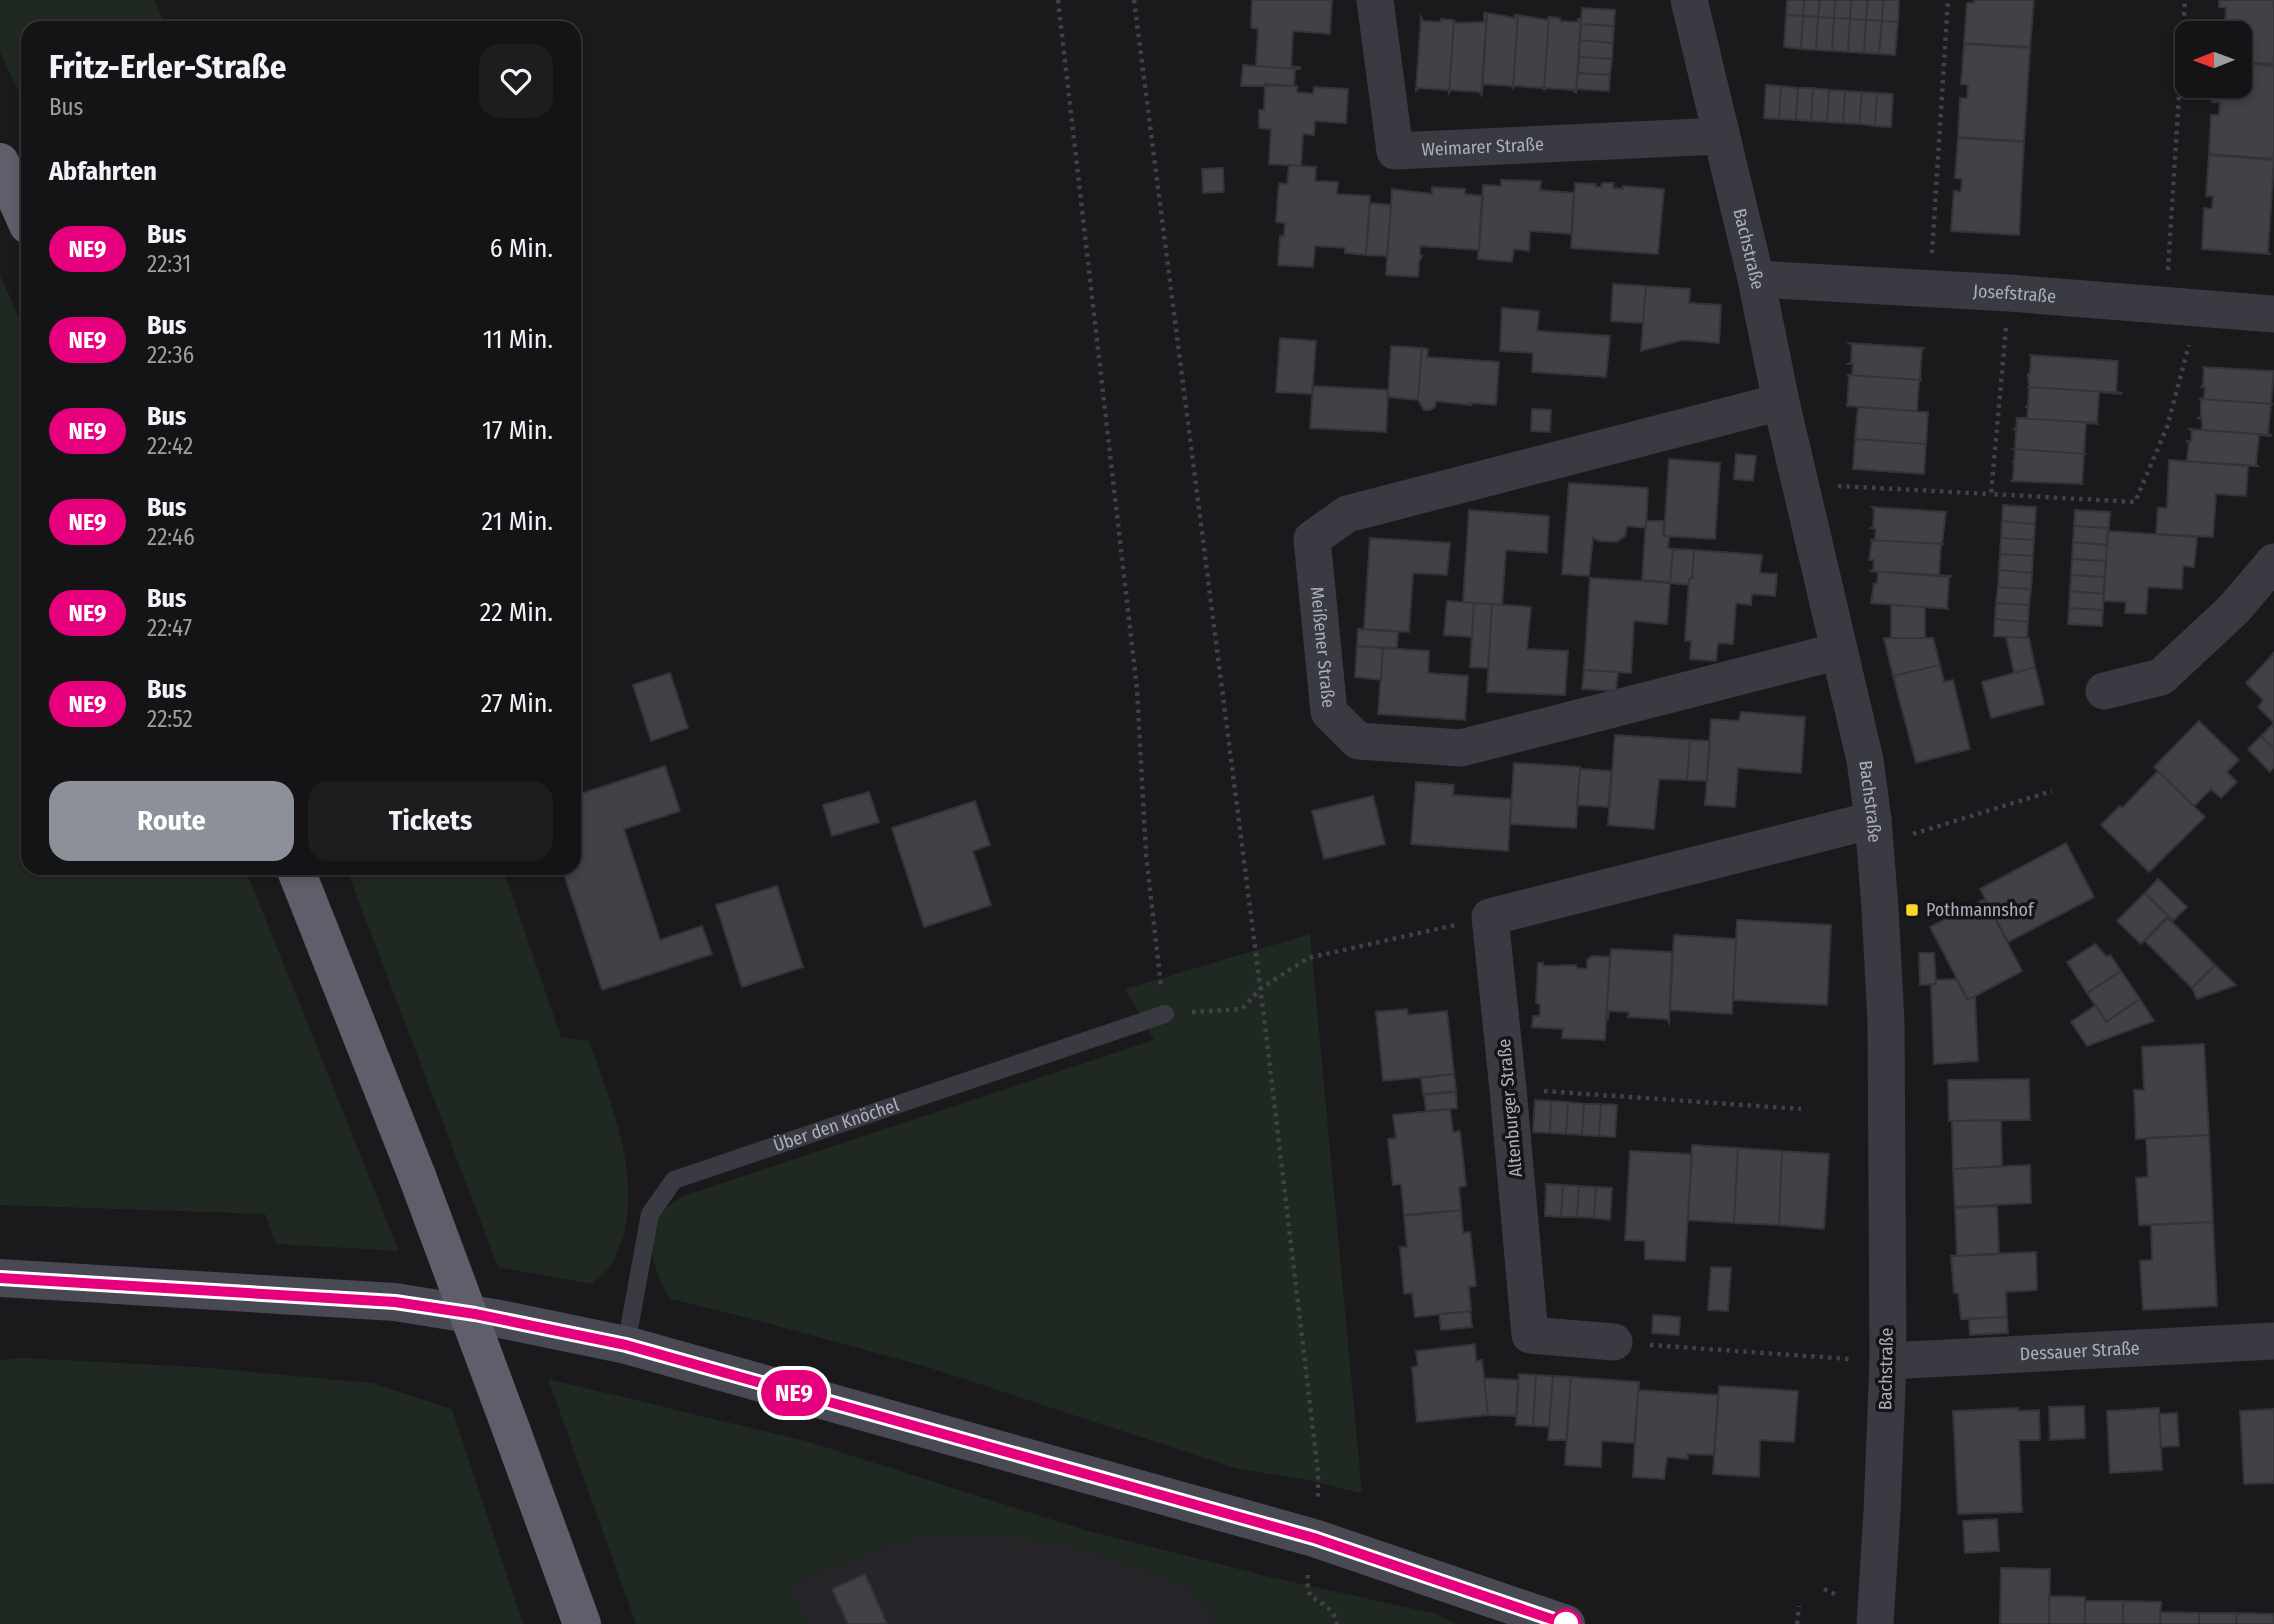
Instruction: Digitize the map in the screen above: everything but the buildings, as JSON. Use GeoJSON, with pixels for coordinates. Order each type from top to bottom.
{"type":"FeatureCollection","features":[{"type":"Feature","properties":{"kind":"highway"},"geometry":{"type":"LineString","coordinates":[[0,162],[21,209]]}},
{"type":"Feature","properties":{"kind":"highway"},"geometry":{"type":"LineString","coordinates":[[298,875],[417,1177],[577,1615]]}},
{"type":"Feature","properties":{"kind":"main road"},"geometry":{"type":"LineString","coordinates":[[0,1278],[395,1302],[475,1314],[626,1345],[1314,1538],[1566,1624]]}},
{"type":"Feature","properties":{"kind":"street","name":"Weimarer Straße"},"geometry":{"type":"LineString","coordinates":[[1375,0],[1395,151],[1720,136]]}},
{"type":"Feature","properties":{"kind":"street","name":"Bachstraße"},"geometry":{"type":"LineString","coordinates":[[1689,0],[1756,279],[1865,760],[1874,831],[1886,1022],[1888,1361],[1875,1624]]}},
{"type":"Feature","properties":{"kind":"street","name":"Josefstraße"},"geometry":{"type":"LineString","coordinates":[[1756,279],[2009,293],[2274,314]]}},
{"type":"Feature","properties":{"kind":"street","name":"Meißener Straße"},"geometry":{"type":"LineString","coordinates":[[1782,402],[1347,514],[1312,539],[1329,712],[1358,741],[1461,748],[1839,651]]}},
{"type":"Feature","properties":{"kind":"street"},"geometry":{"type":"LineString","coordinates":[[2104,691],[2161,677],[2234,609],[2274,562]]}},
{"type":"Feature","properties":{"kind":"street"},"geometry":{"type":"LineString","coordinates":[[1490,917],[1874,831]]}},
{"type":"Feature","properties":{"kind":"street","name":"Altenburger Straße"},"geometry":{"type":"LineString","coordinates":[[1490,917],[1530,1335],[1614,1342]]}},
{"type":"Feature","properties":{"kind":"street","name":"Dessauer Straße"},"geometry":{"type":"LineString","coordinates":[[1888,1361],[2274,1341]]}},
{"type":"Feature","properties":{"kind":"lane","name":"Über den Knöchel"},"geometry":{"type":"LineString","coordinates":[[626,1345],[650,1214],[674,1180],[1165,1014]]}},
{"type":"Feature","properties":{"kind":"path"},"geometry":{"type":"LineString","coordinates":[[1058,0],[1135,676],[1146,854],[1165,1014],[1242,1009],[1260,989],[1308,958],[1490,917]]}},
{"type":"Feature","properties":{"kind":"path"},"geometry":{"type":"LineString","coordinates":[[1134,0],[1260,989],[1318,1472],[1318,1497]]}},
{"type":"Feature","properties":{"kind":"path"},"geometry":{"type":"LineString","coordinates":[[1930,289],[1948,0]]}},
{"type":"Feature","properties":{"kind":"path"},"geometry":{"type":"LineString","coordinates":[[1802,484],[2135,502],[2167,427],[2183,306],[2185,0]]}},
{"type":"Feature","properties":{"kind":"path"},"geometry":{"type":"LineString","coordinates":[[1990,494],[2009,293]]}},
{"type":"Feature","properties":{"kind":"path"},"geometry":{"type":"LineString","coordinates":[[1874,831],[1922,832],[2052,791]]}},
{"type":"Feature","properties":{"kind":"path"},"geometry":{"type":"LineString","coordinates":[[1508,1089],[1801,1109]]}},
{"type":"Feature","properties":{"kind":"path"},"geometry":{"type":"LineString","coordinates":[[1614,1342],[1888,1361]]}},
{"type":"Feature","properties":{"kind":"path"},"geometry":{"type":"LineString","coordinates":[[1797,1624],[1799,1605]]}},
{"type":"Feature","properties":{"kind":"shaded area"},"geometry":{"type":"Polygon","coordinates":[[[0,0],[155,0],[163,21],[21,21],[21,97],[0,52],[0,0]]]}},
{"type":"Feature","properties":{"kind":"shaded area"},"geometry":{"type":"Polygon","coordinates":[[[0,275],[21,322],[21,875],[248,875],[399,1251],[276,1244],[265,1214],[0,1205],[0,275]]]}},
{"type":"Feature","properties":{"kind":"shaded area"},"geometry":{"type":"Polygon","coordinates":[[[349,875],[505,875],[561,1037],[589,1041],[617,1123],[624,1153],[628,1211],[623,1239],[609,1268],[592,1284],[498,1267],[349,875]]]}},
{"type":"Feature","properties":{"kind":"shaded area"},"geometry":{"type":"Polygon","coordinates":[[[1310,934],[1362,1493],[1303,1479],[1238,1469],[924,1366],[670,1299],[665,1291],[654,1260],[653,1227],[662,1211],[683,1196],[1154,1040],[1125,989],[1310,934]]]}},
{"type":"Feature","properties":{"kind":"shaded area"},"geometry":{"type":"Polygon","coordinates":[[[23,1358],[198,1367],[372,1383],[452,1409],[523,1624],[0,1624],[0,1360],[23,1358]]]}},
{"type":"Feature","properties":{"kind":"shaded area"},"geometry":{"type":"Polygon","coordinates":[[[548,1379],[806,1441],[1085,1530],[1270,1577],[1437,1614],[1457,1624],[1215,1624],[1188,1587],[1059,1542],[924,1534],[790,1585],[806,1624],[636,1624],[548,1379]]]}},
{"type":"Feature","properties":{"kind":"shaded area"},"geometry":{"type":"Polygon","coordinates":[[[924,1534],[1059,1542],[1188,1587],[1215,1624],[806,1624],[790,1585],[924,1534]]]}},
{"type":"Feature","properties":{"kind":"bus line","name":"NE9"},"geometry":{"type":"LineString","coordinates":[[0,1278],[395,1302],[475,1314],[626,1345],[1314,1538],[1566,1624]]}},
{"type":"Feature","properties":{"kind":"place","name":"Pothmannshof"},"geometry":{"type":"Point","coordinates":[1912,910]}}]}
